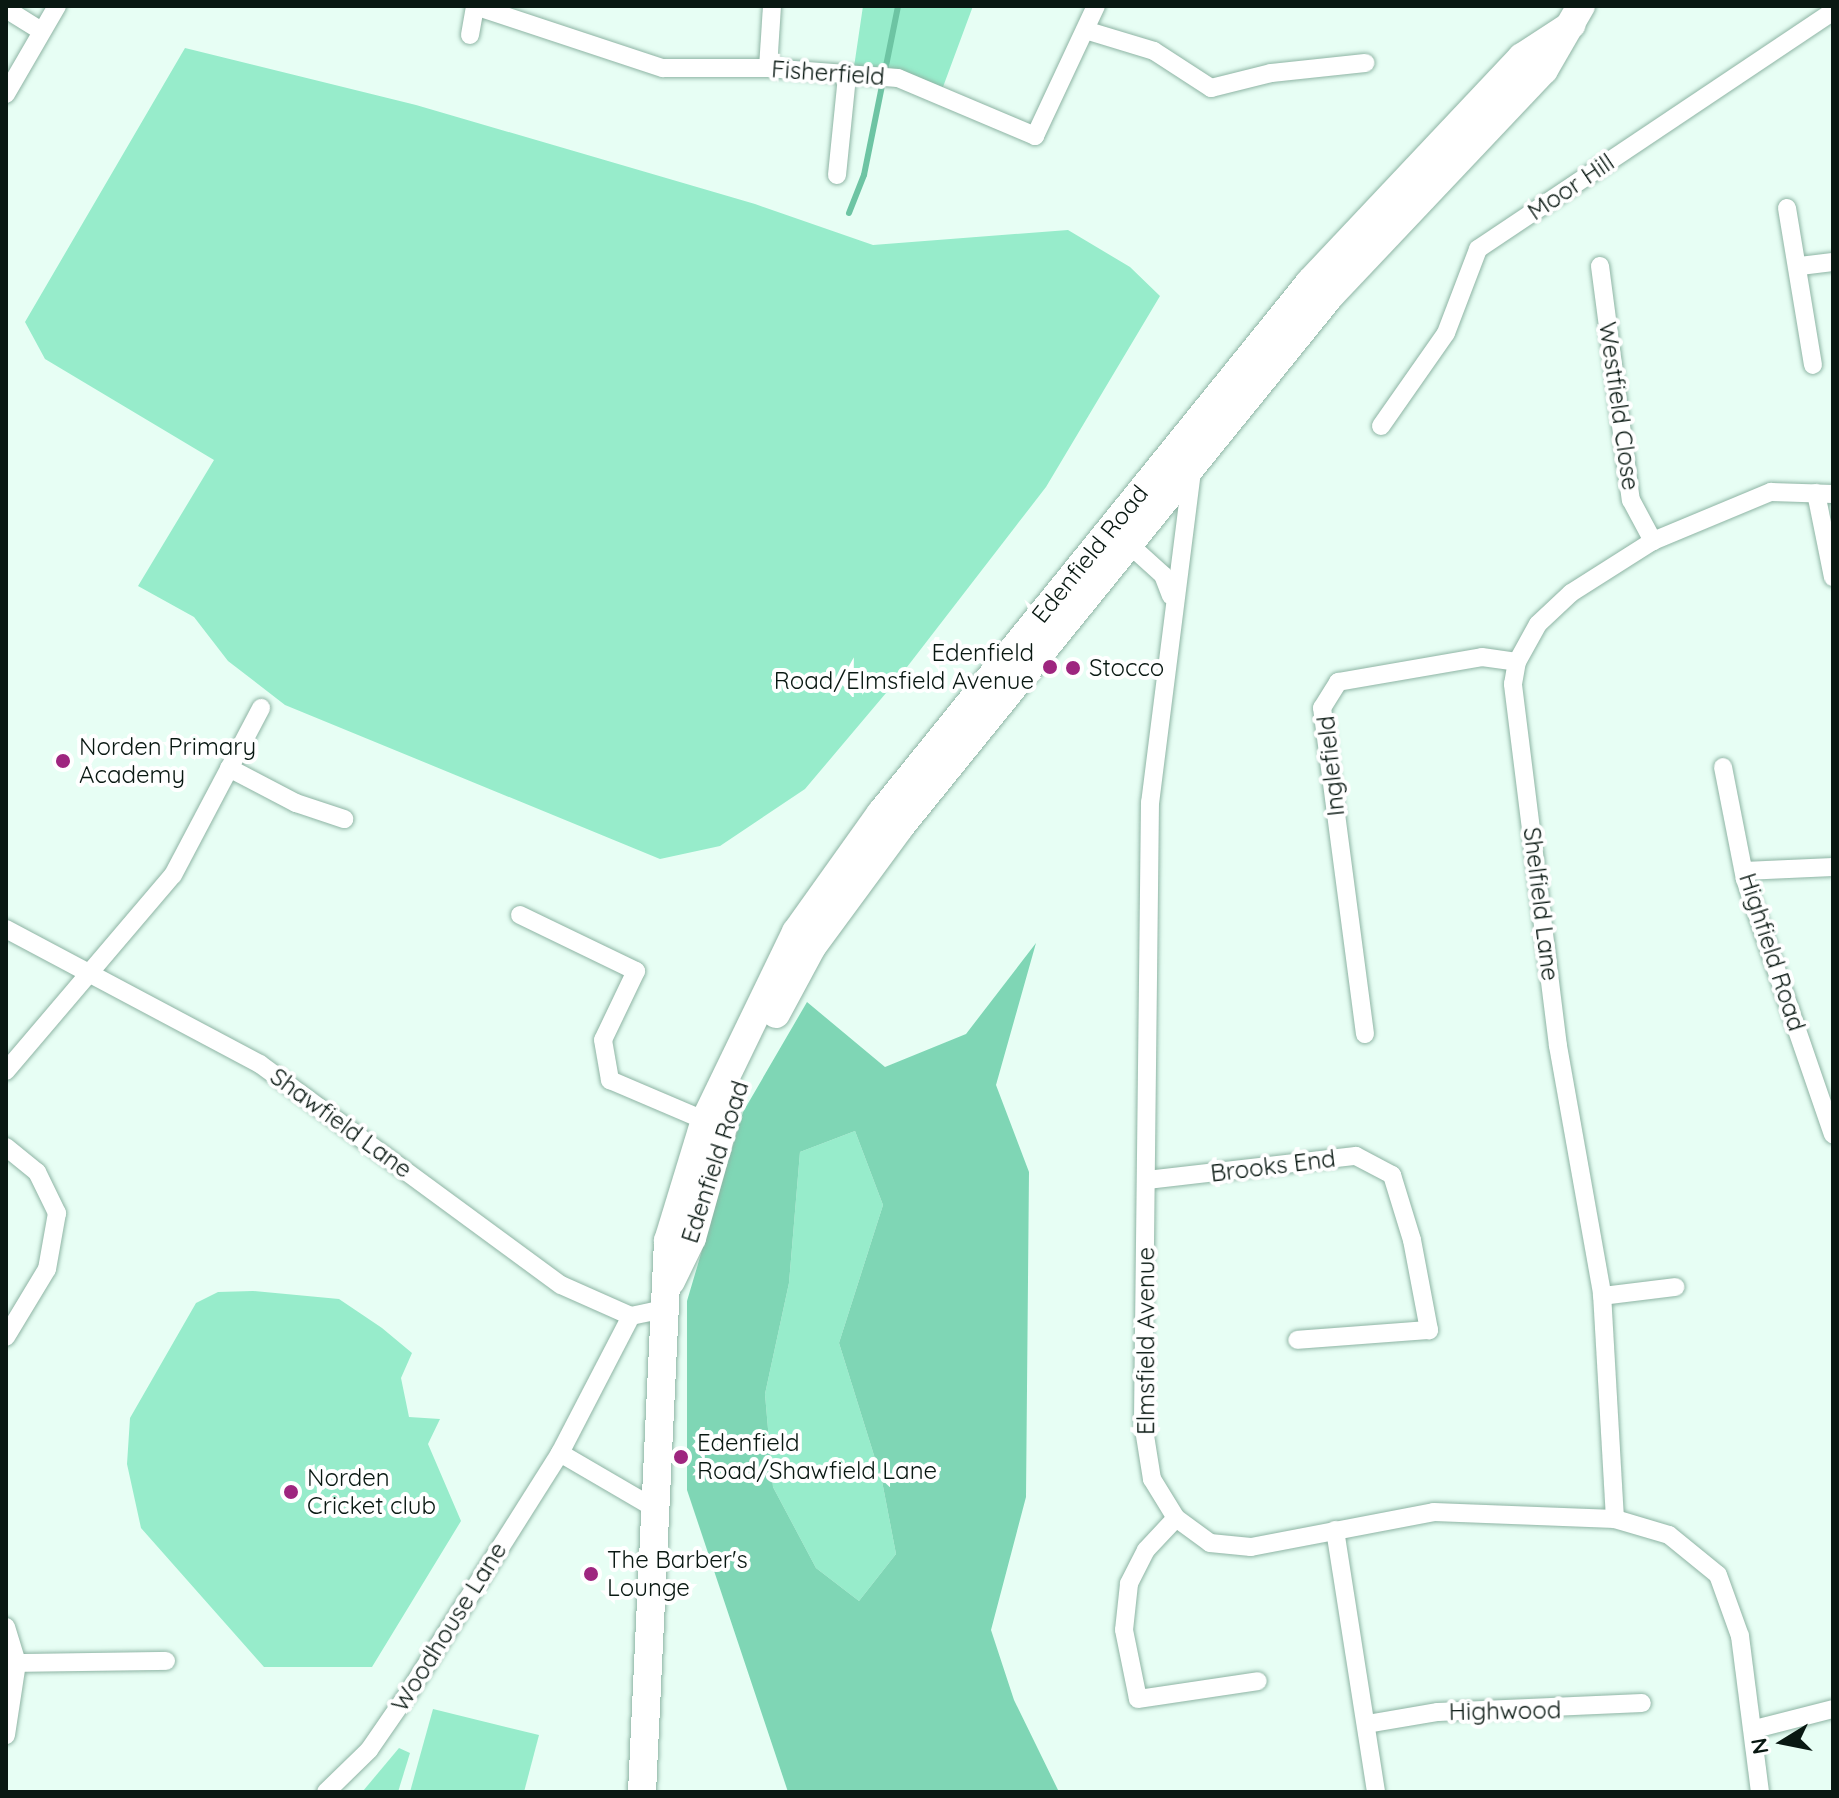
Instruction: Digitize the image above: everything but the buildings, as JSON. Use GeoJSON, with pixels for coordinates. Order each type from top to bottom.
{"type":"FeatureCollection","features":[{"type":"Feature","properties":{"kind":"main road","name":"Edenfield Road"},"geometry":{"type":"LineString","coordinates":[[1120,536],[1192,471],[1395,210],[1522,57],[1576,16]]}},
{"type":"Feature","properties":{"kind":"main road","name":"Edenfield Road"},"geometry":{"type":"LineString","coordinates":[[642,1792],[667,1298],[692,1238],[713,1124],[812,947],[900,827],[1310,282],[1395,210]]}},
{"type":"Feature","properties":{"kind":"street"},"geometry":{"type":"LineString","coordinates":[[6,94],[39,30],[57,6]]}},
{"type":"Feature","properties":{"kind":"street","name":"Fisherfield"},"geometry":{"type":"LineString","coordinates":[[470,35],[475,6],[663,68],[768,68],[866,78],[898,78],[1035,136],[1096,6]]}},
{"type":"Feature","properties":{"kind":"street"},"geometry":{"type":"LineString","coordinates":[[768,68],[772,6]]}},
{"type":"Feature","properties":{"kind":"street"},"geometry":{"type":"LineString","coordinates":[[6,9],[39,30]]}},
{"type":"Feature","properties":{"kind":"street","name":"Moor Hill"},"geometry":{"type":"LineString","coordinates":[[1381,426],[1446,333],[1478,249],[1833,11]]}},
{"type":"Feature","properties":{"kind":"street"},"geometry":{"type":"LineString","coordinates":[[1085,30],[1154,51],[1211,88],[1271,73],[1365,63]]}},
{"type":"Feature","properties":{"kind":"street"},"geometry":{"type":"LineString","coordinates":[[837,175],[828,148],[847,76]]}},
{"type":"Feature","properties":{"kind":"street"},"geometry":{"type":"LineString","coordinates":[[1787,208],[1800,266],[1813,365]]}},
{"type":"Feature","properties":{"kind":"street"},"geometry":{"type":"LineString","coordinates":[[1800,266],[1833,262]]}},
{"type":"Feature","properties":{"kind":"street","name":"Westfield Close"},"geometry":{"type":"LineString","coordinates":[[1600,266],[1631,500],[1653,541]]}},
{"type":"Feature","properties":{"kind":"street","name":"Elmsfield Avenue"},"geometry":{"type":"LineString","coordinates":[[1192,471],[1150,802],[1143,1423],[1152,1479],[1176,1518],[1210,1543],[1251,1547],[1434,1512],[1615,1519],[1669,1535],[1718,1575],[1740,1636],[1755,1729],[1760,1792]]}},
{"type":"Feature","properties":{"kind":"street","name":"Shelfield Lane"},"geometry":{"type":"LineString","coordinates":[[1615,1519],[1602,1296],[1558,1046],[1513,684],[1517,662],[1538,624],[1571,593],[1653,541],[1771,492],[1824,494]]}},
{"type":"Feature","properties":{"kind":"street"},"geometry":{"type":"LineString","coordinates":[[1824,494],[1833,577]]}},
{"type":"Feature","properties":{"kind":"street"},"geometry":{"type":"LineString","coordinates":[[1120,536],[1163,575],[1174,606]]}},
{"type":"Feature","properties":{"kind":"street","name":"Inglefield"},"geometry":{"type":"LineString","coordinates":[[1365,1034],[1322,708],[1338,682],[1482,657],[1517,662]]}},
{"type":"Feature","properties":{"kind":"street"},"geometry":{"type":"LineString","coordinates":[[6,1071],[173,875],[261,708]]}},
{"type":"Feature","properties":{"kind":"street","name":"Highfield Road"},"geometry":{"type":"LineString","coordinates":[[1723,767],[1744,871],[1833,1134]]}},
{"type":"Feature","properties":{"kind":"street"},"geometry":{"type":"LineString","coordinates":[[229,768],[296,803],[344,819]]}},
{"type":"Feature","properties":{"kind":"street"},"geometry":{"type":"LineString","coordinates":[[1744,871],[1833,867]]}},
{"type":"Feature","properties":{"kind":"street"},"geometry":{"type":"LineString","coordinates":[[520,915],[636,971],[603,1040],[610,1080],[713,1124]]}},
{"type":"Feature","properties":{"kind":"street","name":"Shawfield Lane"},"geometry":{"type":"LineString","coordinates":[[6,929],[260,1064],[561,1285],[631,1316]]}},
{"type":"Feature","properties":{"kind":"street"},"geometry":{"type":"LineString","coordinates":[[6,1147],[37,1172],[57,1213],[47,1269],[6,1337]]}},
{"type":"Feature","properties":{"kind":"street","name":"Brooks End"},"geometry":{"type":"LineString","coordinates":[[1147,1180],[1356,1156],[1392,1175],[1412,1240],[1429,1330],[1297,1340]]}},
{"type":"Feature","properties":{"kind":"street"},"geometry":{"type":"LineString","coordinates":[[1602,1296],[1675,1287]]}},
{"type":"Feature","properties":{"kind":"street"},"geometry":{"type":"LineString","coordinates":[[631,1316],[667,1298]]}},
{"type":"Feature","properties":{"kind":"street","name":"Woodhouse Lane"},"geometry":{"type":"LineString","coordinates":[[326,1792],[385,1728],[560,1453],[631,1316]]}},
{"type":"Feature","properties":{"kind":"street"},"geometry":{"type":"LineString","coordinates":[[560,1453],[656,1509]]}},
{"type":"Feature","properties":{"kind":"street"},"geometry":{"type":"LineString","coordinates":[[1176,1518],[1146,1550],[1129,1584],[1124,1630],[1138,1699],[1258,1681]]}},
{"type":"Feature","properties":{"kind":"street"},"geometry":{"type":"LineString","coordinates":[[1335,1530],[1376,1792]]}},
{"type":"Feature","properties":{"kind":"street"},"geometry":{"type":"LineString","coordinates":[[6,1627],[17,1663],[6,1735]]}},
{"type":"Feature","properties":{"kind":"street"},"geometry":{"type":"LineString","coordinates":[[17,1663],[166,1661]]}},
{"type":"Feature","properties":{"kind":"street","name":"Highwood"},"geometry":{"type":"LineString","coordinates":[[1367,1724],[1438,1712],[1642,1703]]}},
{"type":"Feature","properties":{"kind":"street"},"geometry":{"type":"LineString","coordinates":[[1755,1729],[1833,1709]]}},
{"type":"Feature","properties":{"kind":"green space"},"geometry":{"type":"Polygon","coordinates":[[[863,6],[973,6],[940,95],[891,68],[854,67],[863,6]]]}},
{"type":"Feature","properties":{"kind":"green space"},"geometry":{"type":"Polygon","coordinates":[[[185,48],[416,105],[755,204],[873,245],[1068,230],[1130,267],[1160,296],[1046,487],[897,680],[805,789],[720,846],[660,859],[285,705],[228,661],[194,617],[138,586],[214,460],[45,359],[25,322],[185,48]]]}},
{"type":"Feature","properties":{"kind":"green space"},"geometry":{"type":"Polygon","coordinates":[[[1036,943],[996,1085],[1029,1172],[1026,1497],[991,1630],[1014,1700],[1059,1792],[788,1792],[687,1490],[687,1301],[743,1112],[807,1002],[885,1067],[966,1034],[1036,943]],[[855,1131],[800,1152],[789,1283],[765,1394],[773,1487],[816,1568],[859,1601],[896,1554],[882,1481],[839,1343],[883,1205],[855,1131]]]}},
{"type":"Feature","properties":{"kind":"green space"},"geometry":{"type":"Polygon","coordinates":[[[855,1131],[883,1205],[839,1343],[882,1481],[896,1554],[859,1601],[816,1568],[773,1487],[765,1394],[789,1283],[800,1152],[855,1131]]]}},
{"type":"Feature","properties":{"kind":"green space","name":"Norden Cricket club"},"geometry":{"type":"Polygon","coordinates":[[[253,1291],[339,1299],[382,1328],[412,1353],[401,1378],[409,1417],[440,1419],[428,1444],[461,1521],[372,1667],[264,1667],[141,1528],[127,1464],[130,1418],[196,1303],[218,1292],[253,1291]]]}},
{"type":"Feature","properties":{"kind":"green space"},"geometry":{"type":"Polygon","coordinates":[[[433,1709],[539,1735],[524,1792],[410,1792],[433,1709]]]}},
{"type":"Feature","properties":{"kind":"green space"},"geometry":{"type":"Polygon","coordinates":[[[399,1748],[410,1753],[398,1792],[363,1791],[399,1748]]]}},
{"type":"Feature","properties":{"kind":"waterway"},"geometry":{"type":"LineString","coordinates":[[849,213],[864,175],[898,6]]}},
{"type":"Feature","properties":{"kind":"place","name":"Edenfield Road/Elmsfield Avenue"},"geometry":{"type":"Point","coordinates":[1050,667]}},
{"type":"Feature","properties":{"kind":"place","name":"Stocco"},"geometry":{"type":"Point","coordinates":[1073,668]}},
{"type":"Feature","properties":{"kind":"place","name":"Norden Primary Academy"},"geometry":{"type":"Point","coordinates":[63,761]}},
{"type":"Feature","properties":{"kind":"place","name":"Edenfield Road/Shawfield Lane"},"geometry":{"type":"Point","coordinates":[681,1457]}},
{"type":"Feature","properties":{"kind":"place","name":"Norden Cricket club"},"geometry":{"type":"Point","coordinates":[291,1492]}},
{"type":"Feature","properties":{"kind":"place","name":"The Barber's Lounge"},"geometry":{"type":"Point","coordinates":[591,1574]}}]}
